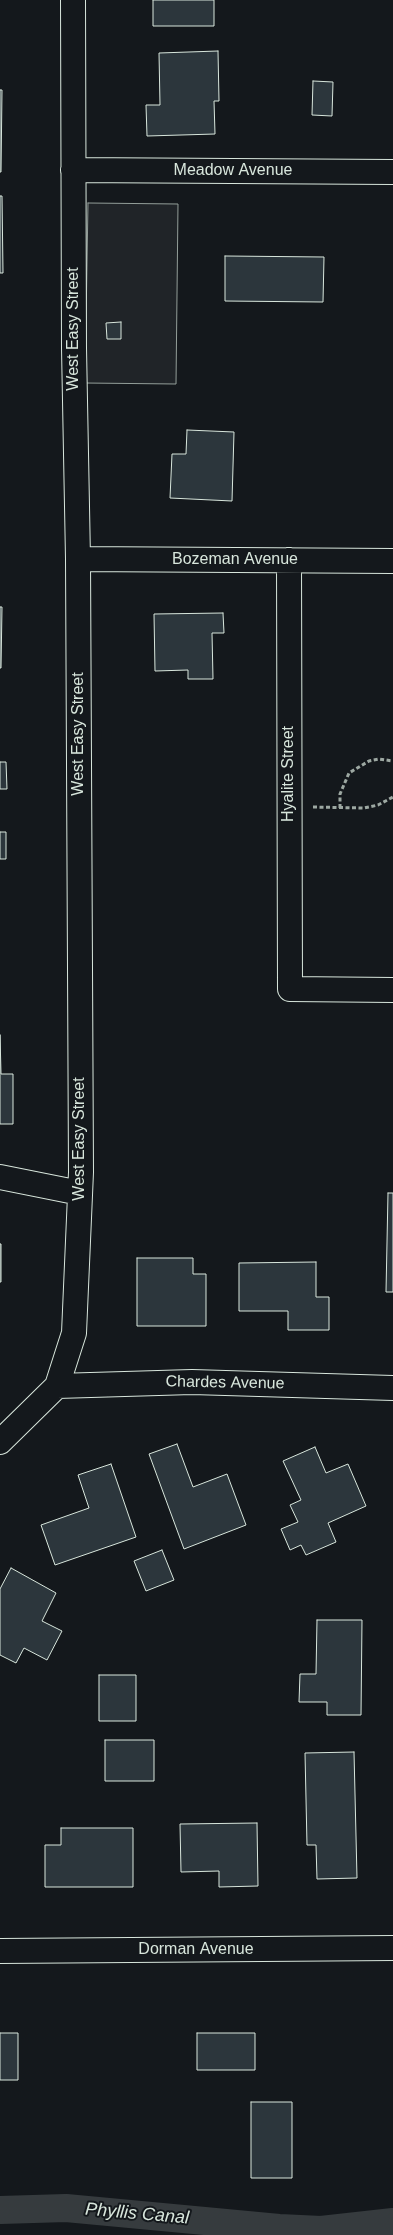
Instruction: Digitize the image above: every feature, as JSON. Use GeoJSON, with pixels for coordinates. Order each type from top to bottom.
{"type":"FeatureCollection","features":[{"type":"Feature","properties":{"kind":"street","name":"West Easy Street"},"geometry":{"type":"LineString","coordinates":[[0,1442],[57,1386],[74,1333],[80,1193],[78,559],[74,348],[73,0]]}},
{"type":"Feature","properties":{"kind":"street","name":"Meadow Avenue"},"geometry":{"type":"LineString","coordinates":[[73,170],[393,172]]}},
{"type":"Feature","properties":{"kind":"street","name":"Bozeman Avenue"},"geometry":{"type":"LineString","coordinates":[[78,559],[393,561]]}},
{"type":"Feature","properties":{"kind":"street","name":"Hyalite Street"},"geometry":{"type":"LineString","coordinates":[[289,560],[290,989],[393,990]]}},
{"type":"Feature","properties":{"kind":"street"},"geometry":{"type":"LineString","coordinates":[[0,1177],[80,1193]]}},
{"type":"Feature","properties":{"kind":"street","name":"Chardes Avenue"},"geometry":{"type":"LineString","coordinates":[[57,1386],[192,1382],[393,1388]]}},
{"type":"Feature","properties":{"kind":"street","name":"Dorman Avenue"},"geometry":{"type":"LineString","coordinates":[[0,1951],[393,1948]]}},
{"type":"Feature","properties":{"kind":"path"},"geometry":{"type":"LineString","coordinates":[[340,808],[344,782],[350,773],[369,761],[379,759],[393,762]]}},
{"type":"Feature","properties":{"kind":"path"},"geometry":{"type":"LineString","coordinates":[[290,807],[364,808],[378,805],[393,797]]}},
{"type":"Feature","properties":{"kind":"shaded area"},"geometry":{"type":"Polygon","coordinates":[[[88,203],[178,204],[176,384],[85,383],[88,203]]]}},
{"type":"Feature","properties":{"kind":"building"},"geometry":{"type":"Polygon","coordinates":[[[153,0],[214,0],[214,26],[153,26],[153,0]]]}},
{"type":"Feature","properties":{"kind":"building"},"geometry":{"type":"Polygon","coordinates":[[[218,51],[219,101],[214,101],[215,134],[147,136],[146,105],[160,105],[159,53],[218,51]]]}},
{"type":"Feature","properties":{"kind":"building"},"geometry":{"type":"Polygon","coordinates":[[[313,81],[333,82],[332,116],[312,115],[313,81]]]}},
{"type":"Feature","properties":{"kind":"building"},"geometry":{"type":"Polygon","coordinates":[[[0,90],[2,90],[1,172],[0,172],[0,90]]]}},
{"type":"Feature","properties":{"kind":"building"},"geometry":{"type":"Polygon","coordinates":[[[0,196],[2,196],[3,273],[0,273],[0,196]]]}},
{"type":"Feature","properties":{"kind":"building"},"geometry":{"type":"Polygon","coordinates":[[[225,256],[324,257],[323,302],[225,301],[225,256]]]}},
{"type":"Feature","properties":{"kind":"building"},"geometry":{"type":"Polygon","coordinates":[[[121,322],[121,339],[107,339],[106,323],[121,322]]]}},
{"type":"Feature","properties":{"kind":"building"},"geometry":{"type":"Polygon","coordinates":[[[187,430],[234,432],[232,501],[170,498],[172,454],[186,454],[187,430]]]}},
{"type":"Feature","properties":{"kind":"building"},"geometry":{"type":"Polygon","coordinates":[[[0,607],[2,607],[1,668],[0,668],[0,607]]]}},
{"type":"Feature","properties":{"kind":"building"},"geometry":{"type":"Polygon","coordinates":[[[223,613],[224,633],[212,633],[213,679],[188,679],[188,670],[155,671],[154,614],[223,613]]]}},
{"type":"Feature","properties":{"kind":"building"},"geometry":{"type":"Polygon","coordinates":[[[0,762],[6,762],[7,789],[0,789],[0,762]]]}},
{"type":"Feature","properties":{"kind":"building"},"geometry":{"type":"Polygon","coordinates":[[[0,832],[6,832],[6,859],[0,859],[0,832]]]}},
{"type":"Feature","properties":{"kind":"building"},"geometry":{"type":"Polygon","coordinates":[[[0,1035],[1,1074],[13,1074],[13,1124],[0,1124],[0,1035]]]}},
{"type":"Feature","properties":{"kind":"building"},"geometry":{"type":"Polygon","coordinates":[[[388,1193],[393,1193],[393,1292],[386,1292],[388,1193]]]}},
{"type":"Feature","properties":{"kind":"building"},"geometry":{"type":"Polygon","coordinates":[[[1,1244],[1,1282],[0,1282],[1,1244]]]}},
{"type":"Feature","properties":{"kind":"building"},"geometry":{"type":"Polygon","coordinates":[[[137,1258],[193,1258],[193,1274],[206,1274],[206,1326],[137,1326],[137,1258]]]}},
{"type":"Feature","properties":{"kind":"building"},"geometry":{"type":"Polygon","coordinates":[[[316,1262],[316,1297],[329,1297],[329,1330],[288,1330],[288,1311],[239,1311],[239,1263],[316,1262]]]}},
{"type":"Feature","properties":{"kind":"building"},"geometry":{"type":"Polygon","coordinates":[[[177,1444],[193,1487],[227,1474],[246,1525],[184,1549],[149,1454],[177,1444]]]}},
{"type":"Feature","properties":{"kind":"building"},"geometry":{"type":"Polygon","coordinates":[[[315,1447],[326,1473],[348,1464],[366,1506],[328,1523],[336,1542],[306,1555],[301,1545],[290,1550],[281,1529],[298,1522],[290,1505],[301,1500],[283,1461],[315,1447]]]}},
{"type":"Feature","properties":{"kind":"building"},"geometry":{"type":"Polygon","coordinates":[[[111,1464],[136,1537],[55,1565],[41,1525],[89,1508],[78,1475],[111,1464]]]}},
{"type":"Feature","properties":{"kind":"building"},"geometry":{"type":"Polygon","coordinates":[[[162,1550],[174,1580],[146,1591],[134,1561],[162,1550]]]}},
{"type":"Feature","properties":{"kind":"building"},"geometry":{"type":"Polygon","coordinates":[[[11,1568],[56,1593],[42,1621],[62,1631],[47,1660],[24,1648],[16,1663],[0,1655],[0,1589],[11,1568]]]}},
{"type":"Feature","properties":{"kind":"building"},"geometry":{"type":"Polygon","coordinates":[[[317,1620],[362,1620],[361,1715],[327,1715],[327,1702],[299,1702],[300,1674],[316,1674],[317,1620]]]}},
{"type":"Feature","properties":{"kind":"building"},"geometry":{"type":"Polygon","coordinates":[[[99,1675],[136,1675],[136,1721],[99,1721],[99,1675]]]}},
{"type":"Feature","properties":{"kind":"building"},"geometry":{"type":"Polygon","coordinates":[[[105,1740],[154,1740],[154,1781],[105,1781],[105,1740]]]}},
{"type":"Feature","properties":{"kind":"building"},"geometry":{"type":"Polygon","coordinates":[[[354,1752],[357,1878],[317,1879],[316,1845],[307,1845],[305,1753],[354,1752]]]}},
{"type":"Feature","properties":{"kind":"building"},"geometry":{"type":"Polygon","coordinates":[[[257,1823],[258,1886],[219,1887],[219,1871],[181,1872],[180,1824],[257,1823]]]}},
{"type":"Feature","properties":{"kind":"building"},"geometry":{"type":"Polygon","coordinates":[[[61,1828],[133,1828],[133,1887],[45,1887],[45,1845],[61,1845],[61,1828]]]}},
{"type":"Feature","properties":{"kind":"building"},"geometry":{"type":"Polygon","coordinates":[[[0,2033],[18,2033],[18,2080],[0,2080],[0,2033]]]}},
{"type":"Feature","properties":{"kind":"building"},"geometry":{"type":"Polygon","coordinates":[[[197,2033],[255,2033],[255,2070],[197,2070],[197,2033]]]}},
{"type":"Feature","properties":{"kind":"building"},"geometry":{"type":"Polygon","coordinates":[[[251,2102],[292,2102],[292,2178],[251,2178],[251,2102]]]}},
{"type":"Feature","properties":{"kind":"waterway","name":"Phyllis Canal"},"geometry":{"type":"LineString","coordinates":[[0,2210],[66,2208],[279,2228],[321,2230],[393,2222]]}}]}
